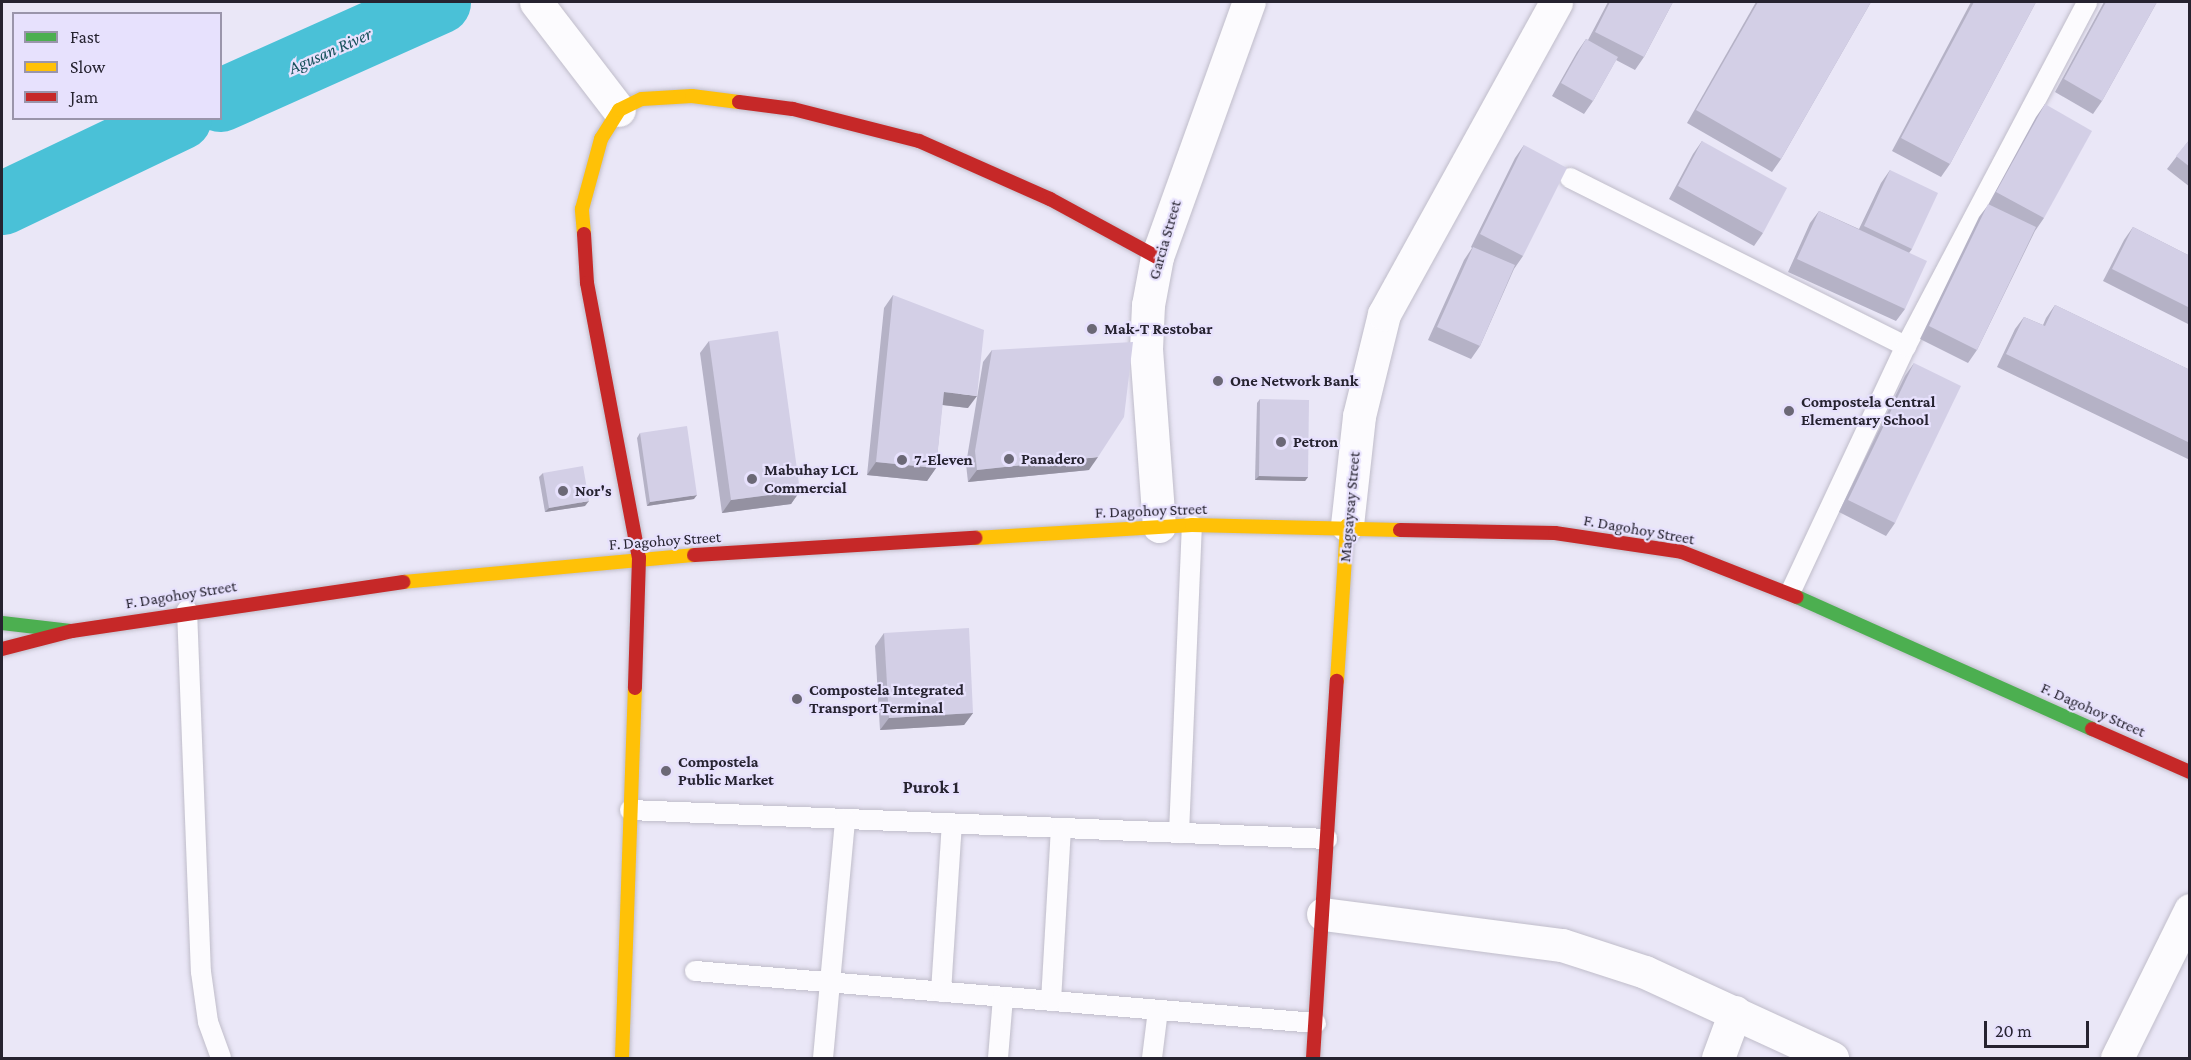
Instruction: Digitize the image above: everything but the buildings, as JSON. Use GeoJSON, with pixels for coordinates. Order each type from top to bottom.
{"type":"FeatureCollection","features":[{"type":"Feature","properties":{"kind":"main road"},"geometry":{"type":"LineString","coordinates":[[622,1059],[639,558],[582,250],[588,177],[619,110],[642,99],[692,96],[793,110],[919,141],[1050,199],[1157,257]]}},
{"type":"Feature","properties":{"kind":"main road","name":"F. Dagohoy Street"},"geometry":{"type":"LineString","coordinates":[[2,650],[23,648],[72,631],[187,610],[322,590],[639,558],[1192,525],[1347,525],[1617,539],[1682,552],[1791,591],[2188,767]]}},
{"type":"Feature","properties":{"kind":"main road","name":"Magsaysay Street"},"geometry":{"type":"LineString","coordinates":[[1313,1059],[1347,525]]}},
{"type":"Feature","properties":{"kind":"main road","name":"F. Dagohoy Street"},"geometry":{"type":"LineString","coordinates":[[2,623],[21,621],[72,631]]}},
{"type":"Feature","properties":{"kind":"street"},"geometry":{"type":"LineString","coordinates":[[536,2],[619,110]]}},
{"type":"Feature","properties":{"kind":"street","name":"Garcia Street"},"geometry":{"type":"LineString","coordinates":[[1159,526],[1146,349],[1157,257],[1248,2]]}},
{"type":"Feature","properties":{"kind":"street","name":"Magsaysay Street"},"geometry":{"type":"LineString","coordinates":[[1347,525],[1359,416],[1384,314],[1556,2]]}},
{"type":"Feature","properties":{"kind":"street"},"geometry":{"type":"LineString","coordinates":[[2117,1059],[2190,910]]}},
{"type":"Feature","properties":{"kind":"street"},"geometry":{"type":"LineString","coordinates":[[1323,914],[1562,945],[1735,1012],[1832,1059]]}},
{"type":"Feature","properties":{"kind":"street"},"geometry":{"type":"LineString","coordinates":[[1718,1059],[1735,1012]]}},
{"type":"Feature","properties":{"kind":"lane"},"geometry":{"type":"LineString","coordinates":[[1791,591],[1906,346],[2086,2]]}},
{"type":"Feature","properties":{"kind":"lane"},"geometry":{"type":"LineString","coordinates":[[1570,178],[1906,346]]}},
{"type":"Feature","properties":{"kind":"lane"},"geometry":{"type":"LineString","coordinates":[[1179,833],[1192,525]]}},
{"type":"Feature","properties":{"kind":"lane"},"geometry":{"type":"LineString","coordinates":[[187,610],[201,972],[208,1022],[221,1059]]}},
{"type":"Feature","properties":{"kind":"lane"},"geometry":{"type":"LineString","coordinates":[[630,810],[1328,839]]}},
{"type":"Feature","properties":{"kind":"lane"},"geometry":{"type":"LineString","coordinates":[[823,1059],[845,819]]}},
{"type":"Feature","properties":{"kind":"lane"},"geometry":{"type":"LineString","coordinates":[[941,992],[952,824]]}},
{"type":"Feature","properties":{"kind":"lane"},"geometry":{"type":"LineString","coordinates":[[1051,1001],[1061,828]]}},
{"type":"Feature","properties":{"kind":"lane"},"geometry":{"type":"LineString","coordinates":[[695,971],[1316,1023]]}},
{"type":"Feature","properties":{"kind":"lane"},"geometry":{"type":"LineString","coordinates":[[998,1059],[1003,997]]}},
{"type":"Feature","properties":{"kind":"lane"},"geometry":{"type":"LineString","coordinates":[[1152,1059],[1158,1010]]}},
{"type":"Feature","properties":{"kind":"waterway","name":"Agusan River"},"geometry":{"type":"LineString","coordinates":[[222,99],[439,2]]}},
{"type":"Feature","properties":{"kind":"waterway","name":"Agusan River"},"geometry":{"type":"LineString","coordinates":[[2,203],[176,120]]}},
{"type":"Feature","properties":{"kind":"traffic: fast"},"geometry":{"type":"LineString","coordinates":[[1797,597],[2092,729]]}},
{"type":"Feature","properties":{"kind":"traffic: fast"},"geometry":{"type":"LineString","coordinates":[[2,623],[71,631]]}},
{"type":"Feature","properties":{"kind":"traffic: slow"},"geometry":{"type":"LineString","coordinates":[[584,234],[582,209],[601,139],[619,110],[642,99],[692,96],[739,102]]}},
{"type":"Feature","properties":{"kind":"traffic: slow"},"geometry":{"type":"LineString","coordinates":[[975,538],[1192,525],[1400,530]]}},
{"type":"Feature","properties":{"kind":"traffic: slow"},"geometry":{"type":"LineString","coordinates":[[1337,681],[1347,525]]}},
{"type":"Feature","properties":{"kind":"traffic: slow"},"geometry":{"type":"LineString","coordinates":[[403,582],[694,555]]}},
{"type":"Feature","properties":{"kind":"traffic: slow"},"geometry":{"type":"LineString","coordinates":[[622,1058],[635,688]]}},
{"type":"Feature","properties":{"kind":"traffic: jam"},"geometry":{"type":"LineString","coordinates":[[739,102],[793,109],[919,141],[1050,199],[1157,257]]}},
{"type":"Feature","properties":{"kind":"traffic: jam"},"geometry":{"type":"LineString","coordinates":[[584,234],[587,283],[639,558],[635,688]]}},
{"type":"Feature","properties":{"kind":"traffic: jam"},"geometry":{"type":"LineString","coordinates":[[1400,530],[1555,533],[1682,552],[1797,597]]}},
{"type":"Feature","properties":{"kind":"traffic: jam"},"geometry":{"type":"LineString","coordinates":[[694,555],[975,538]]}},
{"type":"Feature","properties":{"kind":"traffic: jam"},"geometry":{"type":"LineString","coordinates":[[2,649],[72,631],[403,582]]}},
{"type":"Feature","properties":{"kind":"traffic: jam"},"geometry":{"type":"LineString","coordinates":[[1313,1058],[1337,681]]}},
{"type":"Feature","properties":{"kind":"traffic: jam"},"geometry":{"type":"LineString","coordinates":[[2092,729],[2190,772]]}},
{"type":"Feature","properties":{"kind":"place","name":"Mak-T Restobar"},"geometry":{"type":"Point","coordinates":[1092,329]}},
{"type":"Feature","properties":{"kind":"place","name":"One Network Bank"},"geometry":{"type":"Point","coordinates":[1218,381]}},
{"type":"Feature","properties":{"kind":"place","name":"Compostela Central Elementary School"},"geometry":{"type":"Point","coordinates":[1789,411]}},
{"type":"Feature","properties":{"kind":"place","name":"Petron"},"geometry":{"type":"Point","coordinates":[1281,442]}},
{"type":"Feature","properties":{"kind":"place","name":"Panadero"},"geometry":{"type":"Point","coordinates":[1009,459]}},
{"type":"Feature","properties":{"kind":"place","name":"7-Eleven"},"geometry":{"type":"Point","coordinates":[902,460]}},
{"type":"Feature","properties":{"kind":"place","name":"Mabuhay LCL Commercial"},"geometry":{"type":"Point","coordinates":[752,479]}},
{"type":"Feature","properties":{"kind":"place","name":"Nor's"},"geometry":{"type":"Point","coordinates":[563,491]}},
{"type":"Feature","properties":{"kind":"place","name":"Compostela Integrated Transport Terminal"},"geometry":{"type":"Point","coordinates":[797,699]}},
{"type":"Feature","properties":{"kind":"place","name":"Compostela Public Market"},"geometry":{"type":"Point","coordinates":[666,771]}},
{"type":"Feature","properties":{"kind":"district","name":"Purok 1"},"geometry":{"type":"Point","coordinates":[931,787]}}]}
